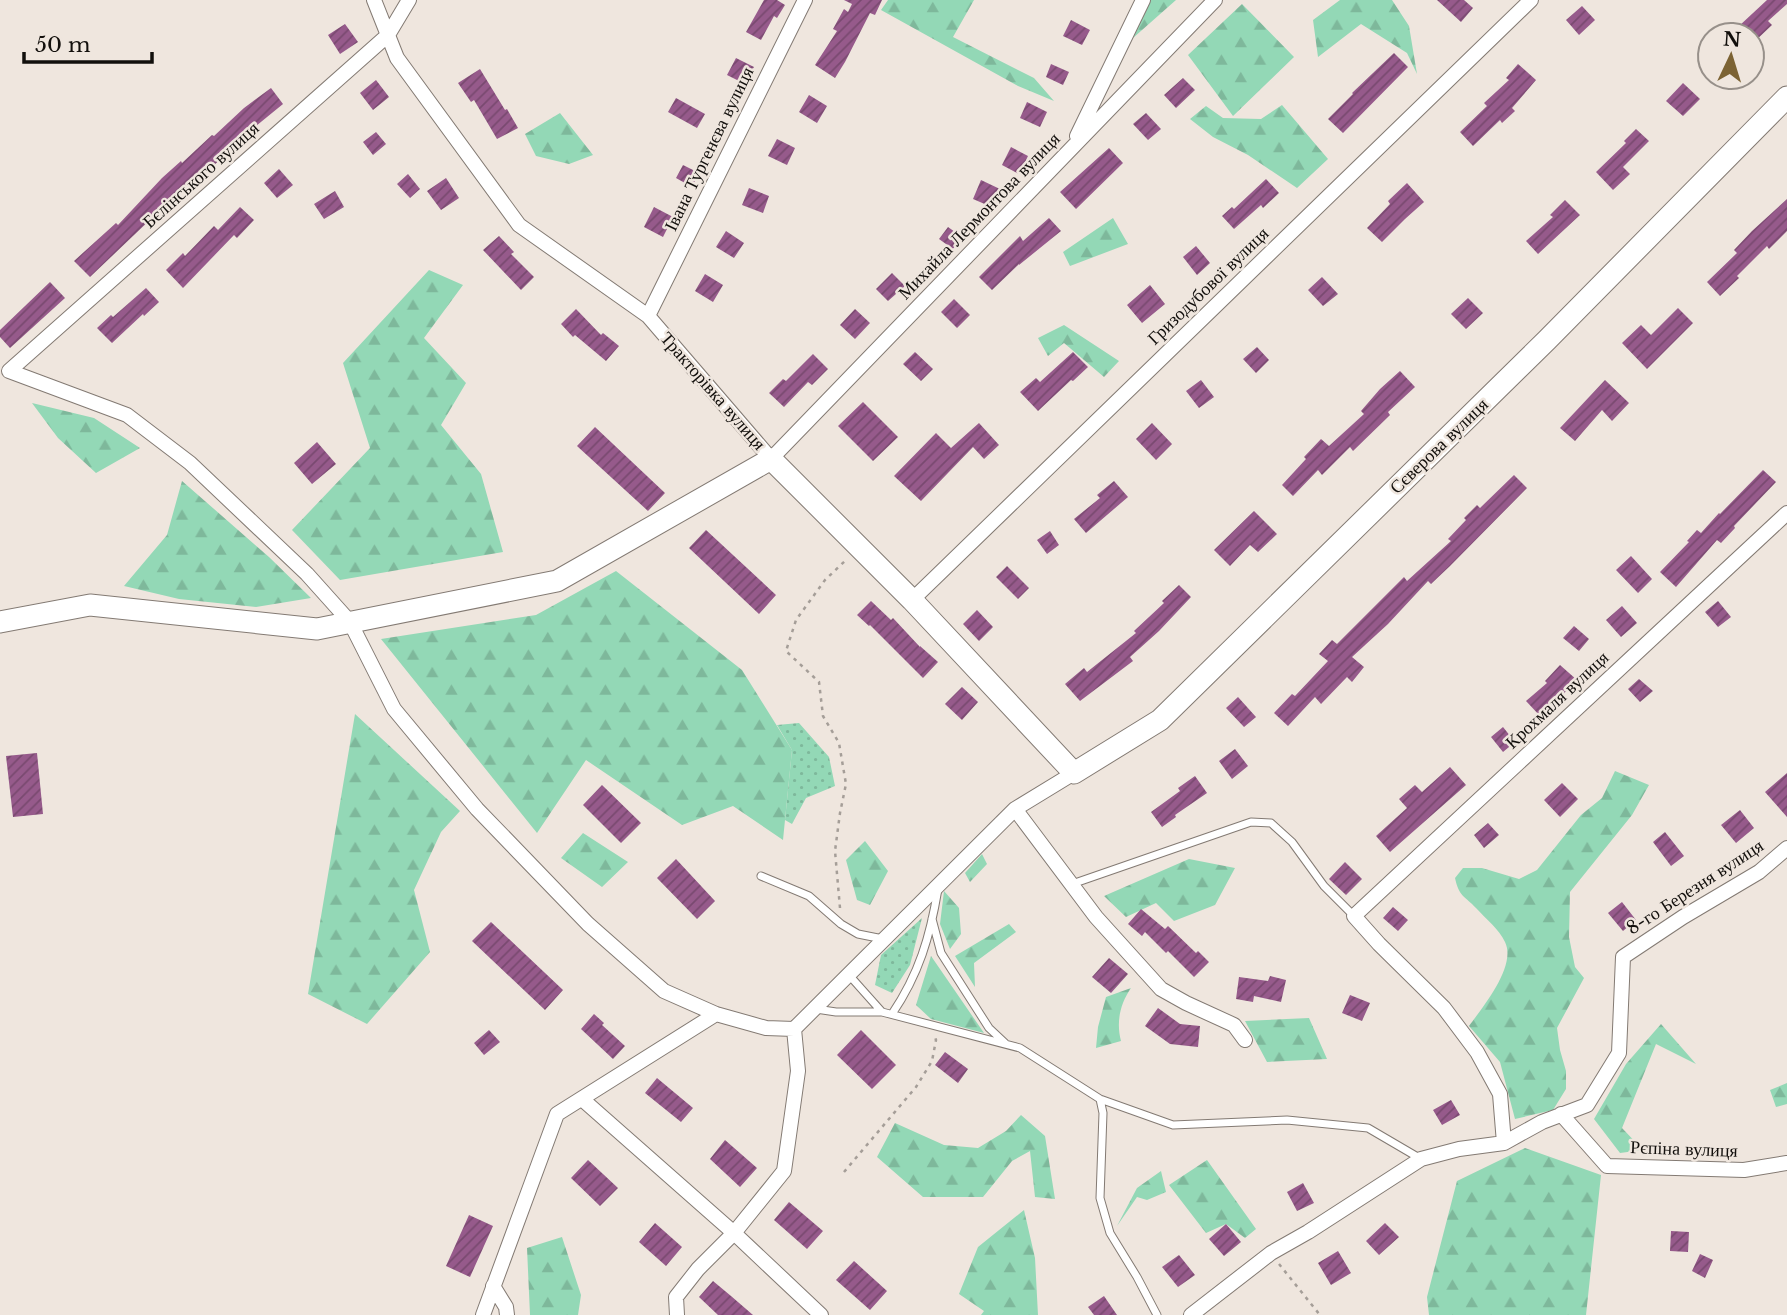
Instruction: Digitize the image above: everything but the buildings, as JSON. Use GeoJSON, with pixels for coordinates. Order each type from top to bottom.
{"type":"FeatureCollection","features":[{"type":"Feature","properties":{"kind":"main road","name":"Сєверова вулиця"},"geometry":{"type":"LineString","coordinates":[[1074,773],[1160,720],[1548,340],[1787,97]]}},
{"type":"Feature","properties":{"kind":"main road","name":"Тракторівка вулиця"},"geometry":{"type":"LineString","coordinates":[[771,459],[912,600],[1074,773]]}},
{"type":"Feature","properties":{"kind":"main road"},"geometry":{"type":"LineString","coordinates":[[0,622],[90,605],[317,629],[557,581],[771,459]]}},
{"type":"Feature","properties":{"kind":"street","name":"Тракторівка вулиця"},"geometry":{"type":"LineString","coordinates":[[374,0],[397,58],[519,225],[648,316],[771,459]]}},
{"type":"Feature","properties":{"kind":"street","name":"Бєлінського вулиця"},"geometry":{"type":"LineString","coordinates":[[350,622],[307,574],[190,463],[127,415],[9,371],[388,34],[409,0]]}},
{"type":"Feature","properties":{"kind":"street","name":"Івана Тургенєва вулиця"},"geometry":{"type":"LineString","coordinates":[[648,316],[805,0]]}},
{"type":"Feature","properties":{"kind":"street"},"geometry":{"type":"LineString","coordinates":[[1072,146],[1143,0]]}},
{"type":"Feature","properties":{"kind":"street","name":"Михайла Лермонтова вулиця"},"geometry":{"type":"LineString","coordinates":[[771,459],[1215,0]]}},
{"type":"Feature","properties":{"kind":"street","name":"Гризодубової вулиця"},"geometry":{"type":"LineString","coordinates":[[912,600],[1531,0]]}},
{"type":"Feature","properties":{"kind":"street","name":"Крохмаля вулиця"},"geometry":{"type":"LineString","coordinates":[[1354,916],[1787,513]]}},
{"type":"Feature","properties":{"kind":"street"},"geometry":{"type":"LineString","coordinates":[[350,622],[394,709],[477,809],[588,924],[664,991],[716,1014],[766,1028],[794,1029],[1014,809],[1074,773]]}},
{"type":"Feature","properties":{"kind":"street"},"geometry":{"type":"LineString","coordinates":[[1014,809],[1096,917],[1161,989],[1185,1003],[1234,1024],[1245,1040]]}},
{"type":"Feature","properties":{"kind":"street","name":"8-го Березня вулиця"},"geometry":{"type":"LineString","coordinates":[[1561,1114],[1587,1105],[1619,1053],[1623,957],[1759,872],[1787,848]]}},
{"type":"Feature","properties":{"kind":"street"},"geometry":{"type":"LineString","coordinates":[[1354,916],[1444,1008],[1477,1052],[1500,1094],[1504,1143]]}},
{"type":"Feature","properties":{"kind":"street"},"geometry":{"type":"LineString","coordinates":[[483,1315],[557,1114],[716,1014]]}},
{"type":"Feature","properties":{"kind":"street"},"geometry":{"type":"LineString","coordinates":[[677,1315],[676,1297],[698,1269],[734,1233],[784,1171],[798,1071],[794,1029]]}},
{"type":"Feature","properties":{"kind":"street"},"geometry":{"type":"LineString","coordinates":[[582,1099],[734,1233],[821,1315]]}},
{"type":"Feature","properties":{"kind":"street"},"geometry":{"type":"LineString","coordinates":[[1191,1315],[1271,1253],[1421,1159],[1458,1149],[1504,1143],[1561,1114]]}},
{"type":"Feature","properties":{"kind":"street","name":"Рєпіна вулиця"},"geometry":{"type":"LineString","coordinates":[[1561,1114],[1607,1166],[1744,1171],[1787,1163]]}},
{"type":"Feature","properties":{"kind":"street"},"geometry":{"type":"LineString","coordinates":[[493,1286],[506,1307],[507,1315]]}},
{"type":"Feature","properties":{"kind":"lane"},"geometry":{"type":"LineString","coordinates":[[1072,884],[1251,822],[1271,823],[1293,842],[1324,886],[1354,916]]}},
{"type":"Feature","properties":{"kind":"lane"},"geometry":{"type":"LineString","coordinates":[[761,876],[808,896],[844,926],[858,934],[884,939]]}},
{"type":"Feature","properties":{"kind":"lane"},"geometry":{"type":"LineString","coordinates":[[892,1014],[907,992],[924,952],[938,885]]}},
{"type":"Feature","properties":{"kind":"lane"},"geometry":{"type":"LineString","coordinates":[[932,919],[941,953],[989,1028],[1006,1044]]}},
{"type":"Feature","properties":{"kind":"lane"},"geometry":{"type":"LineString","coordinates":[[849,974],[882,1012]]}},
{"type":"Feature","properties":{"kind":"lane"},"geometry":{"type":"LineString","coordinates":[[814,1009],[882,1012],[1020,1048],[1100,1099],[1173,1125],[1287,1120],[1368,1128],[1421,1159]]}},
{"type":"Feature","properties":{"kind":"lane"},"geometry":{"type":"LineString","coordinates":[[1100,1099],[1103,1113],[1100,1198],[1110,1233],[1157,1315]]}},
{"type":"Feature","properties":{"kind":"path"},"geometry":{"type":"LineString","coordinates":[[844,926],[840,911],[835,851],[846,784],[839,743],[823,716],[819,682],[786,651],[796,620],[825,580],[859,546]]}},
{"type":"Feature","properties":{"kind":"path"},"geometry":{"type":"LineString","coordinates":[[844,1172],[916,1087],[932,1061],[936,1040],[930,1024]]}},
{"type":"Feature","properties":{"kind":"path"},"geometry":{"type":"LineString","coordinates":[[1271,1253],[1320,1315]]}},
{"type":"Feature","properties":{"kind":"green space"},"geometry":{"type":"Polygon","coordinates":[[[888,0],[974,0],[953,37],[1034,78],[1054,101],[1018,86],[881,10],[888,0]]]}},
{"type":"Feature","properties":{"kind":"green space"},"geometry":{"type":"Polygon","coordinates":[[[1151,0],[1176,0],[1133,38],[1151,0]]]}},
{"type":"Feature","properties":{"kind":"green space"},"geometry":{"type":"Polygon","coordinates":[[[1340,0],[1392,0],[1409,26],[1417,74],[1407,53],[1361,24],[1318,57],[1313,20],[1340,0]]]}},
{"type":"Feature","properties":{"kind":"green space"},"geometry":{"type":"Polygon","coordinates":[[[1242,4],[1294,57],[1233,116],[1188,55],[1242,4]]]}},
{"type":"Feature","properties":{"kind":"green space"},"geometry":{"type":"Polygon","coordinates":[[[1282,105],[1328,159],[1297,188],[1248,155],[1213,137],[1190,119],[1206,106],[1223,118],[1261,119],[1282,105]]]}},
{"type":"Feature","properties":{"kind":"green space"},"geometry":{"type":"Polygon","coordinates":[[[560,113],[593,155],[569,164],[536,156],[525,134],[560,113]]]}},
{"type":"Feature","properties":{"kind":"green space"},"geometry":{"type":"Polygon","coordinates":[[[1113,218],[1128,244],[1070,266],[1063,252],[1113,218]]]}},
{"type":"Feature","properties":{"kind":"green space"},"geometry":{"type":"Polygon","coordinates":[[[429,270],[463,285],[424,338],[466,383],[441,425],[481,474],[503,552],[340,580],[292,530],[370,448],[343,363],[429,270]]]}},
{"type":"Feature","properties":{"kind":"green space"},"geometry":{"type":"Polygon","coordinates":[[[1064,325],[1119,361],[1104,377],[1064,343],[1048,356],[1038,338],[1064,325]]]}},
{"type":"Feature","properties":{"kind":"green space"},"geometry":{"type":"Polygon","coordinates":[[[32,403],[94,418],[140,448],[96,473],[58,438],[32,403]]]}},
{"type":"Feature","properties":{"kind":"green space"},"geometry":{"type":"Polygon","coordinates":[[[182,481],[269,557],[311,598],[256,607],[179,599],[124,586],[167,535],[182,481]]]}},
{"type":"Feature","properties":{"kind":"green space"},"geometry":{"type":"Polygon","coordinates":[[[616,571],[742,670],[792,750],[783,840],[733,806],[682,825],[586,760],[537,833],[381,639],[536,615],[616,571]]]}},
{"type":"Feature","properties":{"kind":"green space"},"geometry":{"type":"Polygon","coordinates":[[[355,714],[460,811],[441,832],[414,890],[430,952],[367,1024],[308,994],[355,714]]]}},
{"type":"Feature","properties":{"kind":"green space"},"geometry":{"type":"Polygon","coordinates":[[[799,723],[829,757],[835,786],[806,798],[792,824],[785,820],[792,750],[777,725],[799,723]]]}},
{"type":"Feature","properties":{"kind":"green space"},"geometry":{"type":"Polygon","coordinates":[[[1615,771],[1649,785],[1632,815],[1570,892],[1569,937],[1575,967],[1584,978],[1557,1028],[1566,1071],[1566,1089],[1553,1110],[1515,1119],[1500,1062],[1469,1026],[1502,974],[1506,963],[1505,942],[1488,920],[1463,896],[1455,878],[1463,868],[1482,868],[1519,879],[1537,870],[1581,815],[1602,798],[1615,771]]]}},
{"type":"Feature","properties":{"kind":"green space"},"geometry":{"type":"Polygon","coordinates":[[[583,833],[628,862],[602,887],[561,858],[583,833]]]}},
{"type":"Feature","properties":{"kind":"green space"},"geometry":{"type":"Polygon","coordinates":[[[865,841],[888,871],[870,905],[857,900],[846,860],[865,841]]]}},
{"type":"Feature","properties":{"kind":"green space"},"geometry":{"type":"Polygon","coordinates":[[[982,854],[987,864],[970,882],[965,873],[982,854]]]}},
{"type":"Feature","properties":{"kind":"green space"},"geometry":{"type":"Polygon","coordinates":[[[1189,859],[1235,868],[1215,905],[1174,921],[1156,903],[1126,917],[1104,896],[1189,859]]]}},
{"type":"Feature","properties":{"kind":"green space"},"geometry":{"type":"Polygon","coordinates":[[[944,891],[959,908],[961,934],[950,949],[940,924],[944,891]]]}},
{"type":"Feature","properties":{"kind":"green space"},"geometry":{"type":"Polygon","coordinates":[[[922,918],[910,965],[892,993],[875,985],[881,955],[922,918]]]}},
{"type":"Feature","properties":{"kind":"green space"},"geometry":{"type":"Polygon","coordinates":[[[1009,924],[1016,932],[974,963],[975,987],[955,956],[1009,924]]]}},
{"type":"Feature","properties":{"kind":"green space"},"geometry":{"type":"Polygon","coordinates":[[[931,956],[984,1033],[931,1019],[916,1005],[931,956]]]}},
{"type":"Feature","properties":{"kind":"green space"},"geometry":{"type":"Polygon","coordinates":[[[1131,988],[1120,1013],[1121,1041],[1096,1048],[1106,997],[1131,988]]]}},
{"type":"Feature","properties":{"kind":"green space"},"geometry":{"type":"Polygon","coordinates":[[[1309,1018],[1327,1059],[1267,1062],[1245,1021],[1309,1018]]]}},
{"type":"Feature","properties":{"kind":"green space"},"geometry":{"type":"Polygon","coordinates":[[[1661,1024],[1696,1064],[1656,1044],[1622,1128],[1643,1150],[1620,1153],[1594,1119],[1626,1064],[1661,1024]]]}},
{"type":"Feature","properties":{"kind":"green space"},"geometry":{"type":"Polygon","coordinates":[[[1787,1083],[1787,1104],[1776,1107],[1770,1090],[1787,1083]]]}},
{"type":"Feature","properties":{"kind":"green space"},"geometry":{"type":"Polygon","coordinates":[[[1021,1115],[1045,1136],[1055,1199],[1035,1197],[1030,1151],[1012,1161],[983,1197],[923,1197],[877,1157],[895,1123],[944,1145],[978,1148],[1006,1131],[1021,1115]]]}},
{"type":"Feature","properties":{"kind":"green space"},"geometry":{"type":"Polygon","coordinates":[[[1525,1148],[1601,1175],[1586,1315],[1429,1315],[1427,1297],[1457,1181],[1525,1148]]]}},
{"type":"Feature","properties":{"kind":"green space"},"geometry":{"type":"Polygon","coordinates":[[[1207,1160],[1256,1229],[1245,1238],[1226,1224],[1206,1233],[1169,1185],[1207,1160]]]}},
{"type":"Feature","properties":{"kind":"green space"},"geometry":{"type":"Polygon","coordinates":[[[1161,1171],[1166,1192],[1147,1200],[1137,1197],[1117,1226],[1137,1188],[1161,1171]]]}},
{"type":"Feature","properties":{"kind":"green space"},"geometry":{"type":"Polygon","coordinates":[[[1024,1210],[1035,1258],[1038,1315],[981,1315],[984,1311],[959,1294],[978,1247],[1024,1210]]]}},
{"type":"Feature","properties":{"kind":"green space"},"geometry":{"type":"Polygon","coordinates":[[[562,1237],[581,1295],[578,1315],[530,1315],[527,1248],[562,1237]]]}}]}
